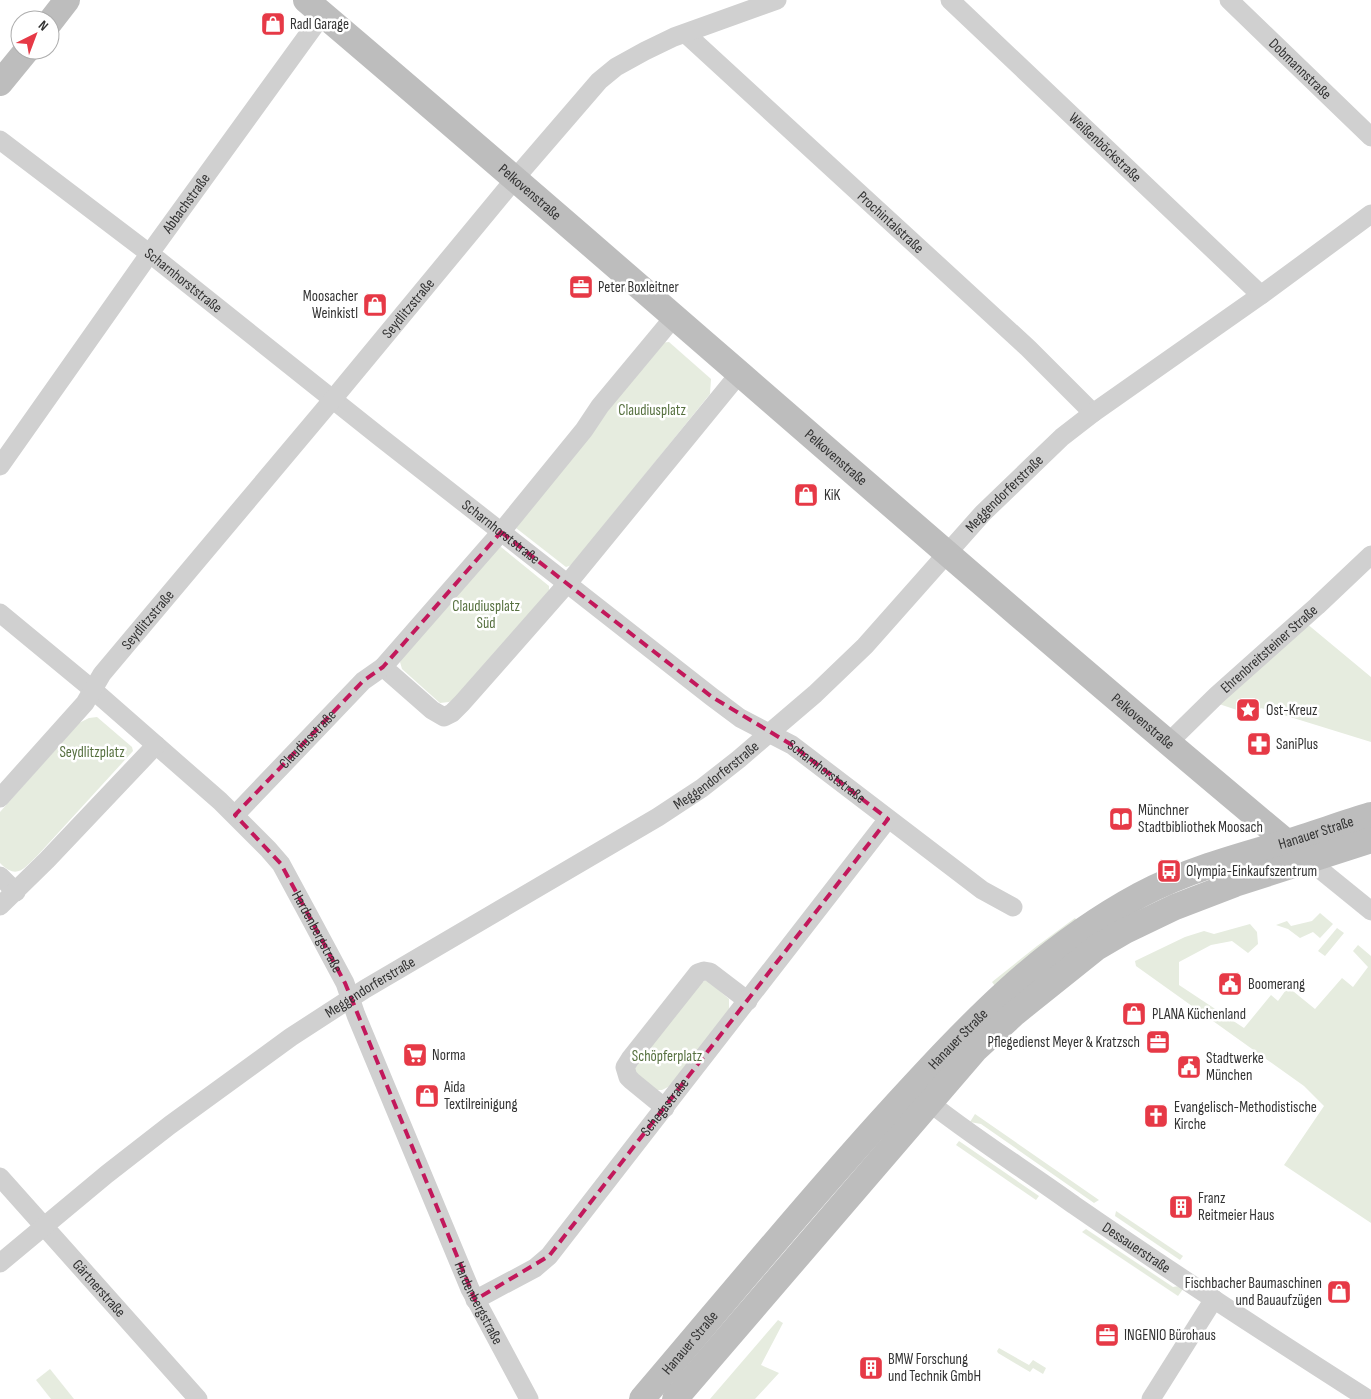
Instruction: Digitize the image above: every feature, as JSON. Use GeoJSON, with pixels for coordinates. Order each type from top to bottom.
{"type":"FeatureCollection","features":[{"type":"Feature","properties":{"kind":"main road"},"geometry":{"type":"LineString","coordinates":[[59,10],[67,0]]}},
{"type":"Feature","properties":{"kind":"main road","name":"Pelkovenstraße"},"geometry":{"type":"LineString","coordinates":[[314,7],[947,554],[1307,859]]}},
{"type":"Feature","properties":{"kind":"main road"},"geometry":{"type":"LineString","coordinates":[[0,83],[19,60]]}},
{"type":"Feature","properties":{"kind":"main road","name":"Hanauer Straße"},"geometry":{"type":"LineString","coordinates":[[675,1399],[998,997],[1050,952],[1088,926],[1156,888],[1223,861],[1371,815]]}},
{"type":"Feature","properties":{"kind":"main road","name":"Hanauer Straße"},"geometry":{"type":"LineString","coordinates":[[642,1399],[842,1165],[975,1050],[998,1027],[1096,948],[1125,931],[1175,907],[1307,859],[1371,840]]}},
{"type":"Feature","properties":{"kind":"street","name":"Seydlitzstraße"},"geometry":{"type":"LineString","coordinates":[[92,690],[102,674],[598,81],[616,67],[645,50],[694,29],[777,0]]}},
{"type":"Feature","properties":{"kind":"street","name":"Weißenböckstraße"},"geometry":{"type":"LineString","coordinates":[[950,0],[1261,295]]}},
{"type":"Feature","properties":{"kind":"street","name":"Dobmannstraße"},"geometry":{"type":"LineString","coordinates":[[1229,0],[1371,137]]}},
{"type":"Feature","properties":{"kind":"street","name":"Abbachstraße"},"geometry":{"type":"LineString","coordinates":[[0,466],[150,254],[314,7]]}},
{"type":"Feature","properties":{"kind":"street","name":"Prochintalstraße"},"geometry":{"type":"LineString","coordinates":[[686,34],[1028,348],[1093,413]]}},
{"type":"Feature","properties":{"kind":"street","name":"Scharnhorststraße"},"geometry":{"type":"LineString","coordinates":[[0,140],[150,254],[567,584],[740,718],[792,745],[982,890],[1013,907]]}},
{"type":"Feature","properties":{"kind":"street","name":"Meggendorferstraße"},"geometry":{"type":"LineString","coordinates":[[0,1263],[170,1126],[291,1038],[350,999],[658,817],[702,788],[815,694],[865,646],[983,513],[1054,444],[1093,413],[1261,295],[1371,214]]}},
{"type":"Feature","properties":{"kind":"street"},"geometry":{"type":"LineString","coordinates":[[674,317],[600,406],[584,430],[501,532],[383,667],[436,714],[444,717],[449,716],[462,703],[567,584],[739,374]]}},
{"type":"Feature","properties":{"kind":"street","name":"Ehrenbreitsteiner Straße"},"geometry":{"type":"LineString","coordinates":[[1168,743],[1217,695],[1371,555]]}},
{"type":"Feature","properties":{"kind":"street","name":"Hardenbergstraße"},"geometry":{"type":"LineString","coordinates":[[0,613],[156,744],[236,816],[281,864],[345,983],[450,1244],[475,1300],[529,1399]]}},
{"type":"Feature","properties":{"kind":"street","name":"Claudiusstraße"},"geometry":{"type":"LineString","coordinates":[[236,816],[363,681],[383,667]]}},
{"type":"Feature","properties":{"kind":"street"},"geometry":{"type":"LineString","coordinates":[[0,798],[85,703],[92,690]]}},
{"type":"Feature","properties":{"kind":"street"},"geometry":{"type":"LineString","coordinates":[[0,906],[16,892],[99,806],[156,744]]}},
{"type":"Feature","properties":{"kind":"street","name":"Schegastraße"},"geometry":{"type":"LineString","coordinates":[[475,1300],[516,1279],[546,1260],[888,819]]}},
{"type":"Feature","properties":{"kind":"street","name":"Pelkovenstraße"},"geometry":{"type":"LineString","coordinates":[[1307,859],[1371,911]]}},
{"type":"Feature","properties":{"kind":"street"},"geometry":{"type":"LineString","coordinates":[[0,876],[16,892]]}},
{"type":"Feature","properties":{"kind":"street"},"geometry":{"type":"LineString","coordinates":[[665,1108],[632,1081],[626,1072],[627,1063],[698,973],[710,972],[748,1001]]}},
{"type":"Feature","properties":{"kind":"street","name":"Dessauerstraße"},"geometry":{"type":"LineString","coordinates":[[921,1095],[1061,1195],[1214,1299],[1368,1399]]}},
{"type":"Feature","properties":{"kind":"street","name":"Gärtnerstraße"},"geometry":{"type":"LineString","coordinates":[[0,1177],[198,1399]]}},
{"type":"Feature","properties":{"kind":"street"},"geometry":{"type":"LineString","coordinates":[[1151,1399],[1214,1299]]}},
{"type":"Feature","properties":{"kind":"highlighted area"},"geometry":{"type":"Polygon","coordinates":[[[501,532],[712,697],[792,745],[888,819],[549,1256],[475,1300],[345,983],[281,864],[235,815],[363,681],[383,667],[501,532]]]}},
{"type":"Feature","properties":{"kind":"green space","name":"Claudiusplatz"},"geometry":{"type":"Polygon","coordinates":[[[669,342],[711,379],[710,394],[572,565],[566,567],[516,528],[659,343],[669,342]]]}},
{"type":"Feature","properties":{"kind":"green space","name":"Claudiusplatz Süd"},"geometry":{"type":"Polygon","coordinates":[[[497,547],[501,547],[549,586],[549,593],[456,698],[449,702],[440,703],[402,669],[400,662],[404,653],[497,547]]]}},
{"type":"Feature","properties":{"kind":"green space"},"geometry":{"type":"Polygon","coordinates":[[[1306,623],[1371,677],[1371,742],[1261,708],[1252,715],[1216,703],[1306,623]]]}},
{"type":"Feature","properties":{"kind":"green space","name":"Seydlitzplatz"},"geometry":{"type":"Polygon","coordinates":[[[97,717],[132,747],[133,751],[28,865],[20,871],[11,871],[0,863],[0,812],[79,723],[89,718],[97,717]]]}},
{"type":"Feature","properties":{"kind":"green space"},"geometry":{"type":"Polygon","coordinates":[[[1320,913],[1333,924],[1320,938],[1313,932],[1300,938],[1288,929],[1276,925],[1287,921],[1291,926],[1312,921],[1320,913]]]}},
{"type":"Feature","properties":{"kind":"green space"},"geometry":{"type":"Polygon","coordinates":[[[1075,918],[1078,922],[995,986],[992,982],[1075,918]]]}},
{"type":"Feature","properties":{"kind":"green space"},"geometry":{"type":"Polygon","coordinates":[[[1250,924],[1257,932],[1258,944],[1248,953],[1232,941],[1211,945],[1179,962],[1179,985],[1244,1028],[1271,995],[1278,1001],[1288,987],[1315,1009],[1342,978],[1353,987],[1368,967],[1353,951],[1358,945],[1371,956],[1371,1223],[1284,1165],[1324,1106],[1304,1086],[1136,966],[1135,961],[1185,937],[1204,931],[1214,934],[1250,924]]]}},
{"type":"Feature","properties":{"kind":"green space"},"geometry":{"type":"Polygon","coordinates":[[[1337,928],[1344,933],[1325,956],[1318,951],[1337,928]]]}},
{"type":"Feature","properties":{"kind":"green space","name":"Schöpferplatz"},"geometry":{"type":"Polygon","coordinates":[[[707,980],[729,999],[729,1010],[670,1086],[662,1090],[654,1090],[634,1072],[636,1063],[699,983],[707,980]]]}},
{"type":"Feature","properties":{"kind":"green space"},"geometry":{"type":"Polygon","coordinates":[[[975,1114],[1099,1200],[1094,1203],[981,1124],[970,1122],[975,1114]]]}},
{"type":"Feature","properties":{"kind":"green space"},"geometry":{"type":"Polygon","coordinates":[[[959,1141],[1039,1196],[1036,1200],[956,1145],[959,1141]]]}},
{"type":"Feature","properties":{"kind":"green space"},"geometry":{"type":"Polygon","coordinates":[[[1116,1211],[1183,1256],[1180,1260],[1115,1216],[1116,1211]]]}},
{"type":"Feature","properties":{"kind":"green space"},"geometry":{"type":"Polygon","coordinates":[[[1086,1229],[1173,1287],[1179,1286],[1183,1289],[1178,1296],[1082,1232],[1086,1229]]]}},
{"type":"Feature","properties":{"kind":"green space"},"geometry":{"type":"Polygon","coordinates":[[[778,1320],[783,1323],[761,1365],[779,1373],[755,1399],[710,1399],[778,1320]]]}},
{"type":"Feature","properties":{"kind":"green space"},"geometry":{"type":"Polygon","coordinates":[[[999,1348],[1029,1365],[1033,1360],[1046,1368],[1043,1374],[1033,1368],[1030,1372],[998,1353],[999,1348]]]}},
{"type":"Feature","properties":{"kind":"green space"},"geometry":{"type":"Polygon","coordinates":[[[50,1369],[74,1399],[51,1399],[36,1380],[50,1369]]]}},
{"type":"Feature","properties":{"kind":"place","name":"Radl Garage"},"geometry":{"type":"Point","coordinates":[273,24]}},
{"type":"Feature","properties":{"kind":"place","name":"Peter Boxleitner"},"geometry":{"type":"Point","coordinates":[581,287]}},
{"type":"Feature","properties":{"kind":"place","name":"Moosacher Weinkistl"},"geometry":{"type":"Point","coordinates":[375,305]}},
{"type":"Feature","properties":{"kind":"place","name":"KiK"},"geometry":{"type":"Point","coordinates":[806,495]}},
{"type":"Feature","properties":{"kind":"place","name":"Ost-Kreuz"},"geometry":{"type":"Point","coordinates":[1248,710]}},
{"type":"Feature","properties":{"kind":"place","name":"SaniPlus"},"geometry":{"type":"Point","coordinates":[1259,744]}},
{"type":"Feature","properties":{"kind":"place","name":"Münchner Stadtbibliothek Moosach"},"geometry":{"type":"Point","coordinates":[1121,819]}},
{"type":"Feature","properties":{"kind":"place","name":"Olympia-Einkaufszentrum"},"geometry":{"type":"Point","coordinates":[1169,871]}},
{"type":"Feature","properties":{"kind":"place","name":"Boomerang"},"geometry":{"type":"Point","coordinates":[1230,984]}},
{"type":"Feature","properties":{"kind":"place","name":"PLANA Küchenland"},"geometry":{"type":"Point","coordinates":[1134,1014]}},
{"type":"Feature","properties":{"kind":"place","name":"Pflegedienst Meyer & Kratzsch"},"geometry":{"type":"Point","coordinates":[1158,1042]}},
{"type":"Feature","properties":{"kind":"place","name":"Norma"},"geometry":{"type":"Point","coordinates":[415,1055]}},
{"type":"Feature","properties":{"kind":"place","name":"Stadtwerke München"},"geometry":{"type":"Point","coordinates":[1189,1067]}},
{"type":"Feature","properties":{"kind":"place","name":"Aida Textilreinigung"},"geometry":{"type":"Point","coordinates":[427,1096]}},
{"type":"Feature","properties":{"kind":"place","name":"Evangelisch-Methodistische Kirche"},"geometry":{"type":"Point","coordinates":[1156,1116]}},
{"type":"Feature","properties":{"kind":"place","name":"Franz Reitmeier Haus"},"geometry":{"type":"Point","coordinates":[1181,1207]}},
{"type":"Feature","properties":{"kind":"place","name":"Fischbacher Baumaschinen und Bauaufzügen"},"geometry":{"type":"Point","coordinates":[1339,1292]}},
{"type":"Feature","properties":{"kind":"place","name":"INGENIO Bürohaus"},"geometry":{"type":"Point","coordinates":[1107,1335]}},
{"type":"Feature","properties":{"kind":"place","name":"BMW Forschung und Technik GmbH"},"geometry":{"type":"Point","coordinates":[871,1368]}}]}
